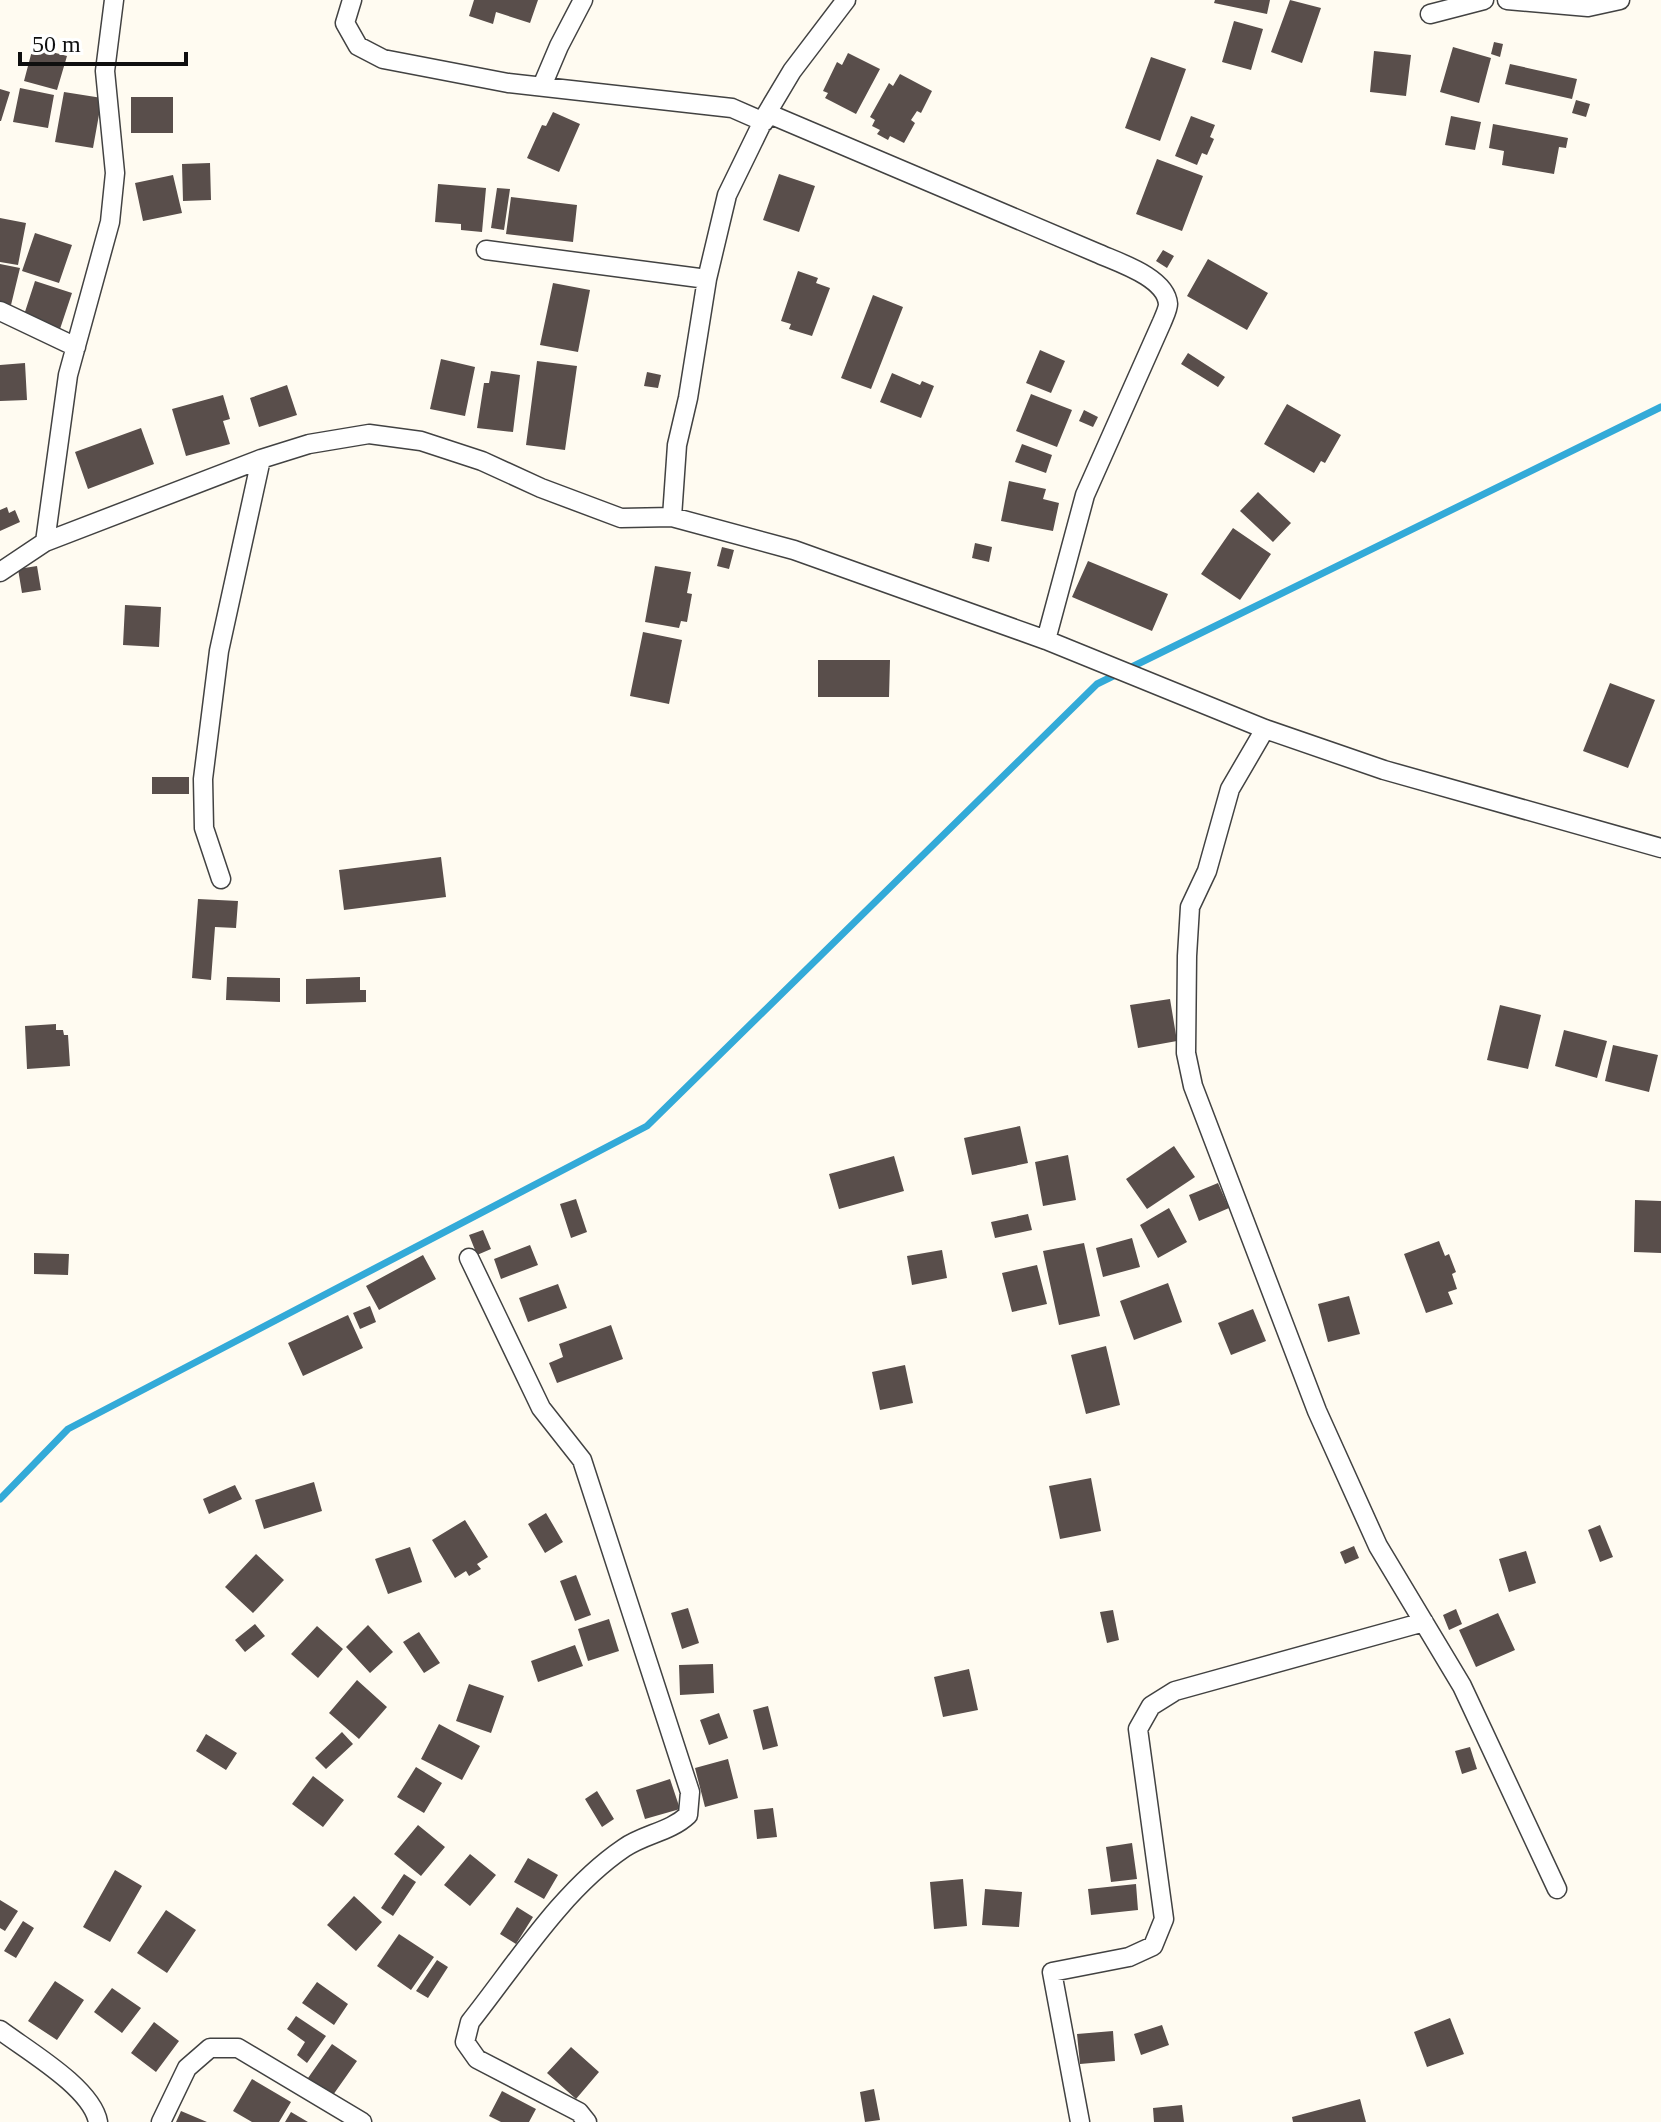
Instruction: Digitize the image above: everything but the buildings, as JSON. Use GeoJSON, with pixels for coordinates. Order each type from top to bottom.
{"type":"FeatureCollection","features":[{"type":"Feature","properties":{"kind":"street"},"geometry":{"type":"LineString","coordinates":[[45,542],[68,375],[110,222],[115,173],[105,71],[114,0]]}},
{"type":"Feature","properties":{"kind":"street"},"geometry":{"type":"LineString","coordinates":[[352,0],[345,23],[358,46],[383,59],[508,83],[732,108],[765,118],[1111,259],[1160,286],[1168,303],[1162,322],[1085,495],[1046,640]]}},
{"type":"Feature","properties":{"kind":"street"},"geometry":{"type":"LineString","coordinates":[[542,86],[583,0]]}},
{"type":"Feature","properties":{"kind":"street"},"geometry":{"type":"LineString","coordinates":[[672,517],[677,445],[707,279],[727,195],[765,118],[808,47],[846,0]]}},
{"type":"Feature","properties":{"kind":"street"},"geometry":{"type":"LineString","coordinates":[[1430,14],[1484,0]]}},
{"type":"Feature","properties":{"kind":"street"},"geometry":{"type":"LineString","coordinates":[[1507,0],[1588,7],[1620,0]]}},
{"type":"Feature","properties":{"kind":"street"},"geometry":{"type":"LineString","coordinates":[[486,250],[707,279]]}},
{"type":"Feature","properties":{"kind":"street"},"geometry":{"type":"LineString","coordinates":[[0,311],[76,347]]}},
{"type":"Feature","properties":{"kind":"street"},"geometry":{"type":"LineString","coordinates":[[0,572],[45,542],[261,459],[309,444],[369,434],[421,441],[482,461],[541,488],[621,518],[672,517],[794,550],[1046,640],[1265,729],[1384,770],[1661,848]]}},
{"type":"Feature","properties":{"kind":"street"},"geometry":{"type":"LineString","coordinates":[[221,879],[204,828],[203,779],[219,651],[261,459]]}},
{"type":"Feature","properties":{"kind":"street"},"geometry":{"type":"LineString","coordinates":[[1265,729],[1230,789],[1207,871],[1190,907],[1186,1053],[1193,1086],[1317,1411],[1378,1546],[1462,1686],[1557,1889]]}},
{"type":"Feature","properties":{"kind":"street"},"geometry":{"type":"LineString","coordinates":[[469,1258],[541,1408],[582,1460],[690,1792],[688,1815],[677,1825],[623,1848],[568,1899],[470,2022],[465,2042],[477,2059],[579,2112],[587,2122]]}},
{"type":"Feature","properties":{"kind":"street"},"geometry":{"type":"LineString","coordinates":[[1080,2122],[1052,1972],[1129,1957],[1153,1946],[1164,1919],[1138,1729],[1151,1706],[1175,1691],[1424,1622]]}},
{"type":"Feature","properties":{"kind":"street"},"geometry":{"type":"LineString","coordinates":[[0,2030],[79,2087],[96,2111],[98,2122]]}},
{"type":"Feature","properties":{"kind":"street"},"geometry":{"type":"LineString","coordinates":[[161,2122],[187,2068],[210,2048],[238,2048],[362,2122]]}},
{"type":"Feature","properties":{"kind":"waterway"},"geometry":{"type":"LineString","coordinates":[[0,1499],[68,1429],[647,1126],[1097,684],[1661,407]]}}]}
